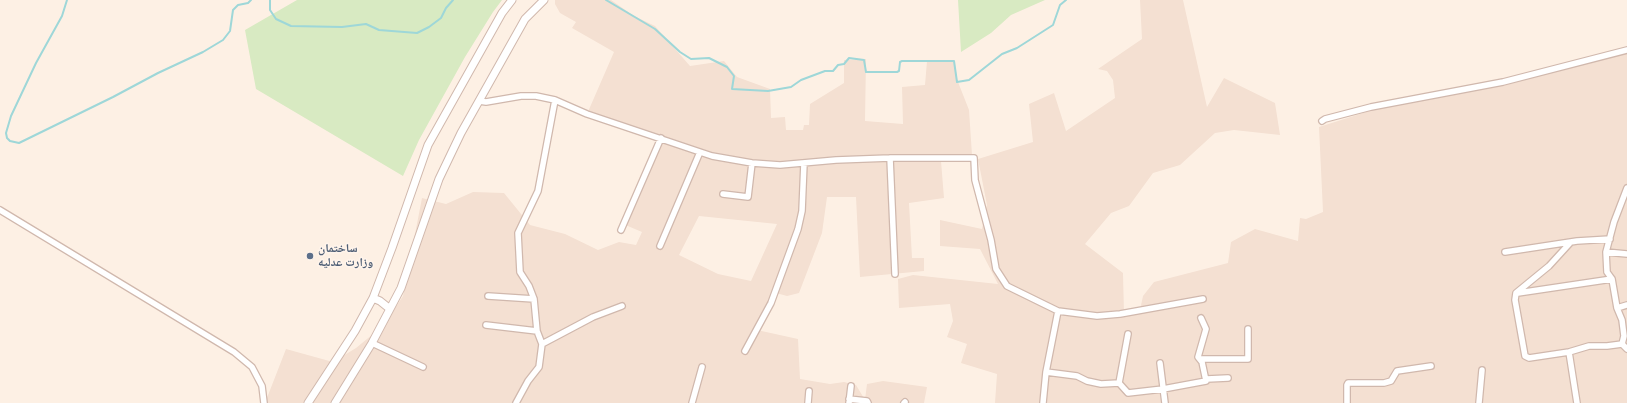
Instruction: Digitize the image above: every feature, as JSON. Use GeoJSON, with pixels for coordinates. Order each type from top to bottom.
{"type":"FeatureCollection","features":[{"type":"Feature","properties":{"kind":"street"},"geometry":{"type":"LineString","coordinates":[[308,403],[355,331],[373,298],[428,145],[502,13],[512,0]]}},
{"type":"Feature","properties":{"kind":"street"},"geometry":{"type":"LineString","coordinates":[[335,403],[372,342],[401,288],[439,179],[479,101],[525,19],[544,0]]}},
{"type":"Feature","properties":{"kind":"street"},"geometry":{"type":"LineString","coordinates":[[1322,121],[1325,118],[1371,107],[1503,82],[1627,50]]}},
{"type":"Feature","properties":{"kind":"street"},"geometry":{"type":"LineString","coordinates":[[479,101],[486,102],[521,96],[536,96],[555,100],[587,114],[712,156],[752,163],[780,165],[836,160],[890,158],[974,158],[975,180],[990,233],[996,269],[1007,286],[1058,311],[1097,316],[1120,314],[1202,299]]}},
{"type":"Feature","properties":{"kind":"street"},"geometry":{"type":"LineString","coordinates":[[516,403],[528,381],[539,367],[542,344],[537,331],[534,299],[529,286],[520,272],[518,233],[538,191],[555,100]]}},
{"type":"Feature","properties":{"kind":"street"},"geometry":{"type":"LineString","coordinates":[[621,230],[662,138]]}},
{"type":"Feature","properties":{"kind":"street"},"geometry":{"type":"LineString","coordinates":[[660,246],[700,152]]}},
{"type":"Feature","properties":{"kind":"street"},"geometry":{"type":"LineString","coordinates":[[890,158],[895,274]]}},
{"type":"Feature","properties":{"kind":"street"},"geometry":{"type":"LineString","coordinates":[[723,194],[748,197],[752,163]]}},
{"type":"Feature","properties":{"kind":"street"},"geometry":{"type":"LineString","coordinates":[[745,351],[771,303],[798,228],[802,211],[804,163]]}},
{"type":"Feature","properties":{"kind":"street"},"geometry":{"type":"LineString","coordinates":[[1622,344],[1626,336],[1617,308],[1612,279],[1606,272],[1606,252],[1614,222],[1627,188]]}},
{"type":"Feature","properties":{"kind":"street"},"geometry":{"type":"LineString","coordinates":[[0,210],[234,352],[252,367],[262,386],[264,403]]}},
{"type":"Feature","properties":{"kind":"street"},"geometry":{"type":"LineString","coordinates":[[1505,252],[1610,239]]}},
{"type":"Feature","properties":{"kind":"street"},"geometry":{"type":"LineString","coordinates":[[1570,243],[1549,266],[1516,293],[1515,300],[1526,357],[1569,352],[1589,346],[1622,344]]}},
{"type":"Feature","properties":{"kind":"street"},"geometry":{"type":"LineString","coordinates":[[1606,252],[1627,254]]}},
{"type":"Feature","properties":{"kind":"street"},"geometry":{"type":"LineString","coordinates":[[1516,293],[1612,279]]}},
{"type":"Feature","properties":{"kind":"street"},"geometry":{"type":"LineString","coordinates":[[488,296],[534,299]]}},
{"type":"Feature","properties":{"kind":"street"},"geometry":{"type":"LineString","coordinates":[[373,298],[380,301],[390,309]]}},
{"type":"Feature","properties":{"kind":"street"},"geometry":{"type":"LineString","coordinates":[[1617,308],[1627,305]]}},
{"type":"Feature","properties":{"kind":"street"},"geometry":{"type":"LineString","coordinates":[[542,344],[592,317],[622,306]]}},
{"type":"Feature","properties":{"kind":"street"},"geometry":{"type":"LineString","coordinates":[[1043,403],[1046,372],[1058,311]]}},
{"type":"Feature","properties":{"kind":"street"},"geometry":{"type":"LineString","coordinates":[[1201,318],[1206,329],[1198,357],[1202,362],[1206,382]]}},
{"type":"Feature","properties":{"kind":"street"},"geometry":{"type":"LineString","coordinates":[[486,325],[537,331]]}},
{"type":"Feature","properties":{"kind":"street"},"geometry":{"type":"LineString","coordinates":[[1200,359],[1248,359],[1248,329]]}},
{"type":"Feature","properties":{"kind":"street"},"geometry":{"type":"LineString","coordinates":[[1119,383],[1128,334]]}},
{"type":"Feature","properties":{"kind":"street"},"geometry":{"type":"LineString","coordinates":[[372,342],[423,367]]}},
{"type":"Feature","properties":{"kind":"street"},"geometry":{"type":"LineString","coordinates":[[1622,344],[1627,349]]}},
{"type":"Feature","properties":{"kind":"street"},"geometry":{"type":"LineString","coordinates":[[1569,352],[1578,403]]}},
{"type":"Feature","properties":{"kind":"street"},"geometry":{"type":"LineString","coordinates":[[1160,363],[1165,403]]}},
{"type":"Feature","properties":{"kind":"street"},"geometry":{"type":"LineString","coordinates":[[1347,403],[1346,384],[1348,383],[1384,383],[1391,381],[1397,370],[1431,366]]}},
{"type":"Feature","properties":{"kind":"street"},"geometry":{"type":"LineString","coordinates":[[692,403],[702,367]]}},
{"type":"Feature","properties":{"kind":"street"},"geometry":{"type":"LineString","coordinates":[[1479,403],[1482,370]]}},
{"type":"Feature","properties":{"kind":"street"},"geometry":{"type":"LineString","coordinates":[[1046,372],[1077,376],[1087,381],[1101,384],[1119,383],[1128,392],[1163,389],[1206,382],[1207,379],[1228,378]]}},
{"type":"Feature","properties":{"kind":"street"},"geometry":{"type":"LineString","coordinates":[[851,386],[849,401],[867,401],[868,403]]}},
{"type":"Feature","properties":{"kind":"street"},"geometry":{"type":"LineString","coordinates":[[808,403],[809,391]]}},
{"type":"Feature","properties":{"kind":"shaded area"},"geometry":{"type":"Polygon","coordinates":[[[555,0],[611,0],[634,16],[655,26],[690,66],[724,61],[737,77],[770,89],[771,118],[785,117],[786,130],[803,130],[804,125],[809,125],[810,104],[844,83],[844,60],[866,59],[865,121],[903,124],[902,87],[925,85],[927,61],[954,61],[957,81],[969,110],[972,155],[941,161],[944,198],[909,203],[912,258],[924,258],[924,271],[860,277],[856,197],[827,197],[822,233],[799,293],[787,296],[776,293],[757,330],[798,339],[800,379],[830,384],[844,382],[856,385],[865,400],[867,384],[883,381],[927,387],[924,403],[265,403],[286,349],[333,362],[356,348],[384,325],[403,296],[422,198],[446,204],[473,192],[504,193],[530,225],[565,234],[598,250],[619,242],[636,245],[642,232],[623,224],[661,138],[587,114],[614,52],[572,28],[576,22],[560,13],[555,4],[555,0]],[[699,216],[679,255],[718,274],[751,281],[777,224],[699,216]]]}},
{"type":"Feature","properties":{"kind":"shaded area"},"geometry":{"type":"Polygon","coordinates":[[[1140,0],[1183,0],[1207,107],[1224,78],[1275,103],[1280,135],[1234,130],[1215,133],[1180,165],[1153,173],[1129,206],[1111,213],[1085,244],[1123,273],[1124,314],[1140,310],[1143,296],[1154,282],[1228,263],[1231,242],[1255,229],[1298,241],[1300,218],[1306,219],[1323,212],[1319,127],[1395,103],[1410,103],[1427,96],[1627,53],[1627,403],[995,403],[997,374],[961,363],[967,344],[947,337],[953,321],[950,304],[899,308],[898,279],[913,275],[998,284],[980,249],[940,246],[940,220],[982,229],[987,205],[978,159],[1033,142],[1029,104],[1054,93],[1066,131],[1115,98],[1113,80],[1107,71],[1098,69],[1142,39],[1140,0]]]}},
{"type":"Feature","properties":{"kind":"green space"},"geometry":{"type":"Polygon","coordinates":[[[297,0],[502,0],[465,57],[419,140],[403,176],[256,89],[245,30],[297,0]]]}},
{"type":"Feature","properties":{"kind":"green space"},"geometry":{"type":"Polygon","coordinates":[[[958,0],[1045,0],[1011,15],[991,33],[961,52],[958,0]]]}},
{"type":"Feature","properties":{"kind":"waterway"},"geometry":{"type":"LineString","coordinates":[[67,0],[62,16],[36,63],[11,116],[6,133],[7,138],[10,141],[19,143],[203,52],[223,40],[230,31],[233,10],[238,5],[248,3],[251,0]]}},
{"type":"Feature","properties":{"kind":"waterway"},"geometry":{"type":"LineString","coordinates":[[270,0],[270,10],[276,19],[291,26],[342,27],[366,24],[379,30],[417,33],[429,27],[441,18],[446,8],[453,0]]}},
{"type":"Feature","properties":{"kind":"waterway"},"geometry":{"type":"LineString","coordinates":[[606,0],[655,29],[680,52],[691,59],[709,58],[727,67],[734,76],[732,89],[768,91],[791,87],[801,80],[825,71],[833,71],[838,65],[844,64],[849,58],[864,60],[866,72],[897,72],[899,71],[900,62],[902,61],[954,61],[957,82],[969,80],[1002,54],[1017,48],[1053,25],[1060,5],[1066,0]]}},
{"type":"Feature","properties":{"kind":"place","name":"ساختمان وزارت عدلیه"},"geometry":{"type":"Point","coordinates":[310,256]}}]}
